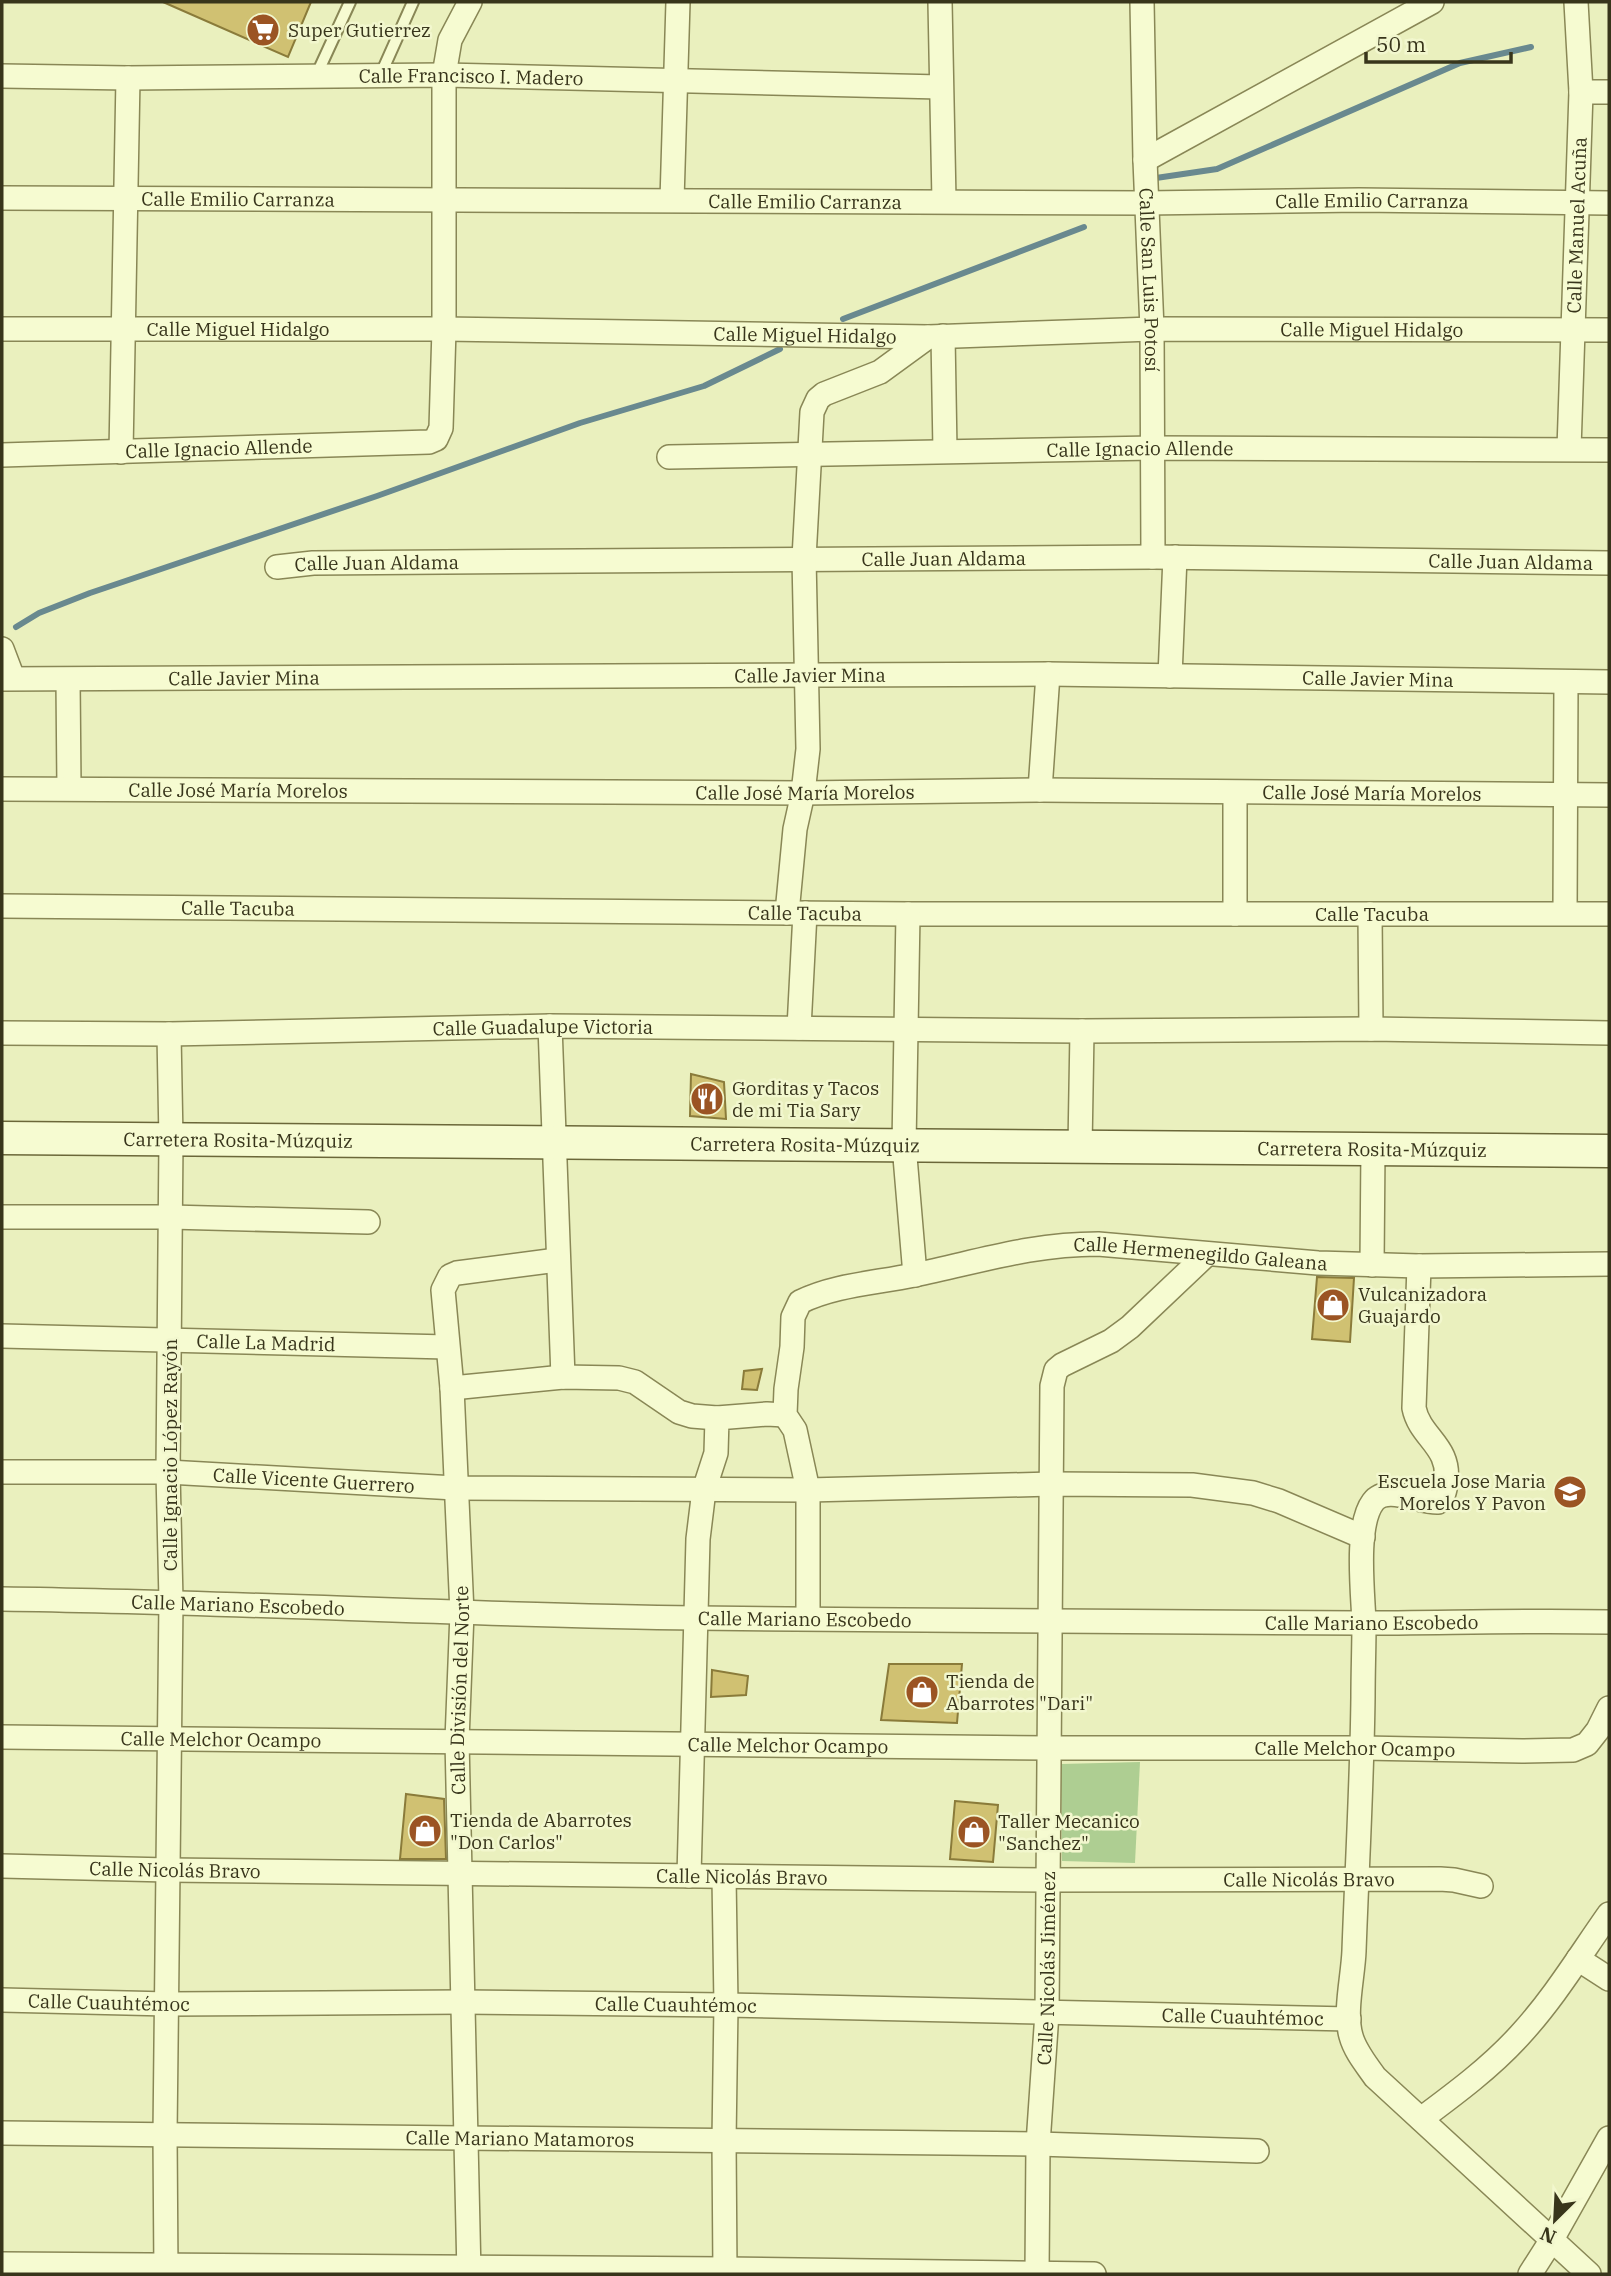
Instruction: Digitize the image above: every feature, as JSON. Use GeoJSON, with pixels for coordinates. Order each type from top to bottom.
{"type":"FeatureCollection","features":[{"type":"Feature","properties":{"kind":"main road","name":"Carretera Rosita-Múzquiz"},"geometry":{"type":"LineString","coordinates":[[2,1138],[1609,1151]]}},
{"type":"Feature","properties":{"kind":"street"},"geometry":{"type":"LineString","coordinates":[[444,329],[444,75],[450,40],[470,2]]}},
{"type":"Feature","properties":{"kind":"street"},"geometry":{"type":"LineString","coordinates":[[672,200],[678,2]]}},
{"type":"Feature","properties":{"kind":"street"},"geometry":{"type":"LineString","coordinates":[[940,2],[944,201]]}},
{"type":"Feature","properties":{"kind":"street","name":"Calle San Luis Potosí"},"geometry":{"type":"LineString","coordinates":[[1142,2],[1153,448],[1164,557],[1170,676]]}},
{"type":"Feature","properties":{"kind":"street"},"geometry":{"type":"LineString","coordinates":[[1144,160],[1432,2]]}},
{"type":"Feature","properties":{"kind":"street","name":"Calle Manuel Acuña"},"geometry":{"type":"LineString","coordinates":[[1569,449],[1581,92],[1576,2]]}},
{"type":"Feature","properties":{"kind":"street"},"geometry":{"type":"LineString","coordinates":[[2,58],[39,76]]}},
{"type":"Feature","properties":{"kind":"street","name":"Calle Francisco I. Madero"},"geometry":{"type":"LineString","coordinates":[[2,76],[128,78],[444,75],[940,87]]}},
{"type":"Feature","properties":{"kind":"street"},"geometry":{"type":"LineString","coordinates":[[121,452],[128,78]]}},
{"type":"Feature","properties":{"kind":"street"},"geometry":{"type":"LineString","coordinates":[[1581,92],[1609,92]]}},
{"type":"Feature","properties":{"kind":"street","name":"Calle Emilio Carranza"},"geometry":{"type":"LineString","coordinates":[[2,198],[1146,203],[1359,200],[1609,203]]}},
{"type":"Feature","properties":{"kind":"street","name":"Calle Miguel Hidalgo"},"geometry":{"type":"LineString","coordinates":[[2,329],[444,329],[936,336],[1152,329],[1609,330]]}},
{"type":"Feature","properties":{"kind":"street","name":"Calle Ignacio Allende"},"geometry":{"type":"LineString","coordinates":[[2,454],[429,442],[436,439],[441,428],[444,329]]}},
{"type":"Feature","properties":{"kind":"street"},"geometry":{"type":"LineString","coordinates":[[799,1028],[795,829],[803,793],[808,749],[804,558],[812,411],[824,394],[880,372],[936,336],[945,451]]}},
{"type":"Feature","properties":{"kind":"street","name":"Calle Ignacio Allende"},"geometry":{"type":"LineString","coordinates":[[669,457],[1153,448],[1609,450]]}},
{"type":"Feature","properties":{"kind":"street","name":"Calle Juan Aldama"},"geometry":{"type":"LineString","coordinates":[[276,567],[313,562],[804,558],[1164,557],[1609,563]]}},
{"type":"Feature","properties":{"kind":"street"},"geometry":{"type":"LineString","coordinates":[[2,649],[8,678]]}},
{"type":"Feature","properties":{"kind":"street"},"geometry":{"type":"LineString","coordinates":[[1040,790],[1048,674]]}},
{"type":"Feature","properties":{"kind":"street","name":"Calle Javier Mina"},"geometry":{"type":"LineString","coordinates":[[8,678],[68,680],[1048,674],[1609,682]]}},
{"type":"Feature","properties":{"kind":"street"},"geometry":{"type":"LineString","coordinates":[[68,680],[69,789]]}},
{"type":"Feature","properties":{"kind":"street"},"geometry":{"type":"LineString","coordinates":[[1565,913],[1566,682]]}},
{"type":"Feature","properties":{"kind":"street","name":"Calle José María Morelos"},"geometry":{"type":"LineString","coordinates":[[2,789],[803,793],[1040,790],[1609,795]]}},
{"type":"Feature","properties":{"kind":"street"},"geometry":{"type":"LineString","coordinates":[[1235,793],[1235,914]]}},
{"type":"Feature","properties":{"kind":"street","name":"Calle Tacuba"},"geometry":{"type":"LineString","coordinates":[[2,906],[908,914],[1609,914]]}},
{"type":"Feature","properties":{"kind":"street"},"geometry":{"type":"LineString","coordinates":[[908,914],[904,1145],[915,1275]]}},
{"type":"Feature","properties":{"kind":"street"},"geometry":{"type":"LineString","coordinates":[[1370,914],[1371,1029],[1609,1033]]}},
{"type":"Feature","properties":{"kind":"street"},"geometry":{"type":"LineString","coordinates":[[550,1026],[563,1377]]}},
{"type":"Feature","properties":{"kind":"street","name":"Calle Guadalupe Victoria"},"geometry":{"type":"LineString","coordinates":[[2,1033],[169,1034],[550,1026],[1082,1031],[1371,1029]]}},
{"type":"Feature","properties":{"kind":"street"},"geometry":{"type":"LineString","coordinates":[[1080,1147],[1082,1031]]}},
{"type":"Feature","properties":{"kind":"street","name":"Calle Ignacio López Rayón"},"geometry":{"type":"LineString","coordinates":[[166,2270],[171,1601],[168,1472],[171,1140],[169,1034]]}},
{"type":"Feature","properties":{"kind":"street"},"geometry":{"type":"LineString","coordinates":[[1372,1265],[1373,1148]]}},
{"type":"Feature","properties":{"kind":"street"},"geometry":{"type":"LineString","coordinates":[[2,1217],[170,1217],[368,1223]]}},
{"type":"Feature","properties":{"kind":"street","name":"Calle Hermenegildo Galeana"},"geometry":{"type":"LineString","coordinates":[[785,1415],[793,1317],[800,1302],[816,1294],[915,1275],[1001,1254],[1063,1244],[1098,1244],[1318,1263],[1419,1266],[1609,1264]]}},
{"type":"Feature","properties":{"kind":"street","name":"Calle Nicolás Jiménez"},"geometry":{"type":"LineString","coordinates":[[1037,2274],[1038,2144],[1046,2013],[1052,1386],[1056,1370],[1111,1341],[1130,1327],[1207,1254]]}},
{"type":"Feature","properties":{"kind":"street","name":"Calle División del Norte"},"geometry":{"type":"LineString","coordinates":[[469,2271],[457,1740],[462,1613],[452,1388],[443,1290],[445,1282],[457,1273],[557,1260]]}},
{"type":"Feature","properties":{"kind":"street"},"geometry":{"type":"LineString","coordinates":[[1419,1266],[1414,1408],[1416,1418],[1441,1451],[1446,1463],[1446,1487],[1438,1502],[1428,1503],[1395,1495],[1382,1495],[1374,1500],[1369,1508],[1363,1537],[1363,1748],[1349,2019],[1351,2036],[1359,2055],[1376,2077],[1589,2274]]}},
{"type":"Feature","properties":{"kind":"street","name":"Calle La Madrid"},"geometry":{"type":"LineString","coordinates":[[2,1336],[447,1347]]}},
{"type":"Feature","properties":{"kind":"street"},"geometry":{"type":"LineString","coordinates":[[452,1388],[563,1377],[627,1379],[679,1412],[692,1416],[717,1418],[785,1415],[798,1439],[808,1490],[807,1618]]}},
{"type":"Feature","properties":{"kind":"street"},"geometry":{"type":"LineString","coordinates":[[689,1876],[698,1539],[704,1490],[716,1453],[717,1418]]}},
{"type":"Feature","properties":{"kind":"street","name":"Calle Vicente Guerrero"},"geometry":{"type":"LineString","coordinates":[[2,1472],[168,1472],[455,1488],[808,1490],[1192,1485],[1253,1493],[1279,1501],[1363,1537]]}},
{"type":"Feature","properties":{"kind":"street","name":"Calle Mariano Escobedo"},"geometry":{"type":"LineString","coordinates":[[2,1599],[171,1601],[462,1613],[695,1618],[1609,1622]]}},
{"type":"Feature","properties":{"kind":"street","name":"Calle Melchor Ocampo"},"geometry":{"type":"LineString","coordinates":[[2,1737],[1522,1751],[1573,1750],[1587,1744],[1609,1708]]}},
{"type":"Feature","properties":{"kind":"street","name":"Calle Nicolás Bravo"},"geometry":{"type":"LineString","coordinates":[[2,1866],[724,1877],[1454,1880],[1481,1886]]}},
{"type":"Feature","properties":{"kind":"street"},"geometry":{"type":"LineString","coordinates":[[724,1877],[725,2272]]}},
{"type":"Feature","properties":{"kind":"street"},"geometry":{"type":"LineString","coordinates":[[1421,2119],[1464,2087],[1520,2035],[1548,2003],[1609,1914]]}},
{"type":"Feature","properties":{"kind":"street"},"geometry":{"type":"LineString","coordinates":[[1578,1959],[1609,1979]]}},
{"type":"Feature","properties":{"kind":"street","name":"Calle Cuauhtémoc"},"geometry":{"type":"LineString","coordinates":[[2,2000],[168,2004],[463,2002],[726,2005],[1349,2019]]}},
{"type":"Feature","properties":{"kind":"street","name":"Calle Mariano Matamoros"},"geometry":{"type":"LineString","coordinates":[[2,2133],[1038,2144],[1257,2151]]}},
{"type":"Feature","properties":{"kind":"street"},"geometry":{"type":"LineString","coordinates":[[1530,2274],[1609,2138]]}},
{"type":"Feature","properties":{"kind":"street"},"geometry":{"type":"LineString","coordinates":[[2,2264],[166,2270],[1094,2274]]}},
{"type":"Feature","properties":{"kind":"lane"},"geometry":{"type":"LineString","coordinates":[[316,76],[349,2]]}},
{"type":"Feature","properties":{"kind":"lane"},"geometry":{"type":"LineString","coordinates":[[380,76],[413,2]]}},
{"type":"Feature","properties":{"kind":"green space"},"geometry":{"type":"Polygon","coordinates":[[[1140,1762],[1135,1863],[1062,1861],[1061,1764],[1140,1762]]]}},
{"type":"Feature","properties":{"kind":"building","name":"Super Gutierrez"},"geometry":{"type":"Polygon","coordinates":[[[163,2],[311,2],[288,57],[163,2]]]}},
{"type":"Feature","properties":{"kind":"building","name":"Gorditas y Tacos de mi Tia Sary"},"geometry":{"type":"Polygon","coordinates":[[[691,1074],[724,1082],[726,1119],[690,1116],[691,1074]]]}},
{"type":"Feature","properties":{"kind":"building","name":"Vulcanizadora Guajardo"},"geometry":{"type":"Polygon","coordinates":[[[1317,1277],[1354,1278],[1350,1342],[1312,1339],[1317,1277]]]}},
{"type":"Feature","properties":{"kind":"building"},"geometry":{"type":"Polygon","coordinates":[[[762,1369],[757,1390],[742,1389],[744,1371],[762,1369]]]}},
{"type":"Feature","properties":{"kind":"building","name":"Tienda de Abarrotes \"Dari\""},"geometry":{"type":"Polygon","coordinates":[[[889,1664],[962,1664],[957,1723],[881,1720],[889,1664]]]}},
{"type":"Feature","properties":{"kind":"building"},"geometry":{"type":"Polygon","coordinates":[[[712,1670],[748,1676],[746,1695],[711,1697],[712,1670]]]}},
{"type":"Feature","properties":{"kind":"building","name":"Tienda de Abarrotes \"Don Carlos\""},"geometry":{"type":"Polygon","coordinates":[[[406,1794],[444,1799],[446,1859],[400,1859],[406,1794]]]}},
{"type":"Feature","properties":{"kind":"building","name":"Taller Mecanico \"Sanchez\""},"geometry":{"type":"Polygon","coordinates":[[[955,1801],[998,1805],[993,1862],[950,1859],[955,1801]]]}},
{"type":"Feature","properties":{"kind":"waterway"},"geometry":{"type":"LineString","coordinates":[[1156,178],[1217,169],[1460,63],[1531,47]]}},
{"type":"Feature","properties":{"kind":"waterway"},"geometry":{"type":"LineString","coordinates":[[843,319],[1084,227]]}},
{"type":"Feature","properties":{"kind":"waterway"},"geometry":{"type":"LineString","coordinates":[[16,627],[39,613],[90,593],[377,496],[580,423],[704,386],[780,349]]}},
{"type":"Feature","properties":{"kind":"place","name":"Super Gutierrez"},"geometry":{"type":"Point","coordinates":[263,30]}},
{"type":"Feature","properties":{"kind":"place","name":"Gorditas y Tacos de mi Tia Sary"},"geometry":{"type":"Point","coordinates":[707,1099]}},
{"type":"Feature","properties":{"kind":"place","name":"Vulcanizadora Guajardo"},"geometry":{"type":"Point","coordinates":[1333,1305]}},
{"type":"Feature","properties":{"kind":"place","name":"Escuela Jose Maria Morelos Y Pavon"},"geometry":{"type":"Point","coordinates":[1570,1492]}},
{"type":"Feature","properties":{"kind":"place","name":"Tienda de Abarrotes \"Dari\""},"geometry":{"type":"Point","coordinates":[922,1692]}},
{"type":"Feature","properties":{"kind":"place","name":"Tienda de Abarrotes \"Don Carlos\""},"geometry":{"type":"Point","coordinates":[425,1831]}},
{"type":"Feature","properties":{"kind":"place","name":"Taller Mecanico \"Sanchez\""},"geometry":{"type":"Point","coordinates":[974,1832]}}]}
